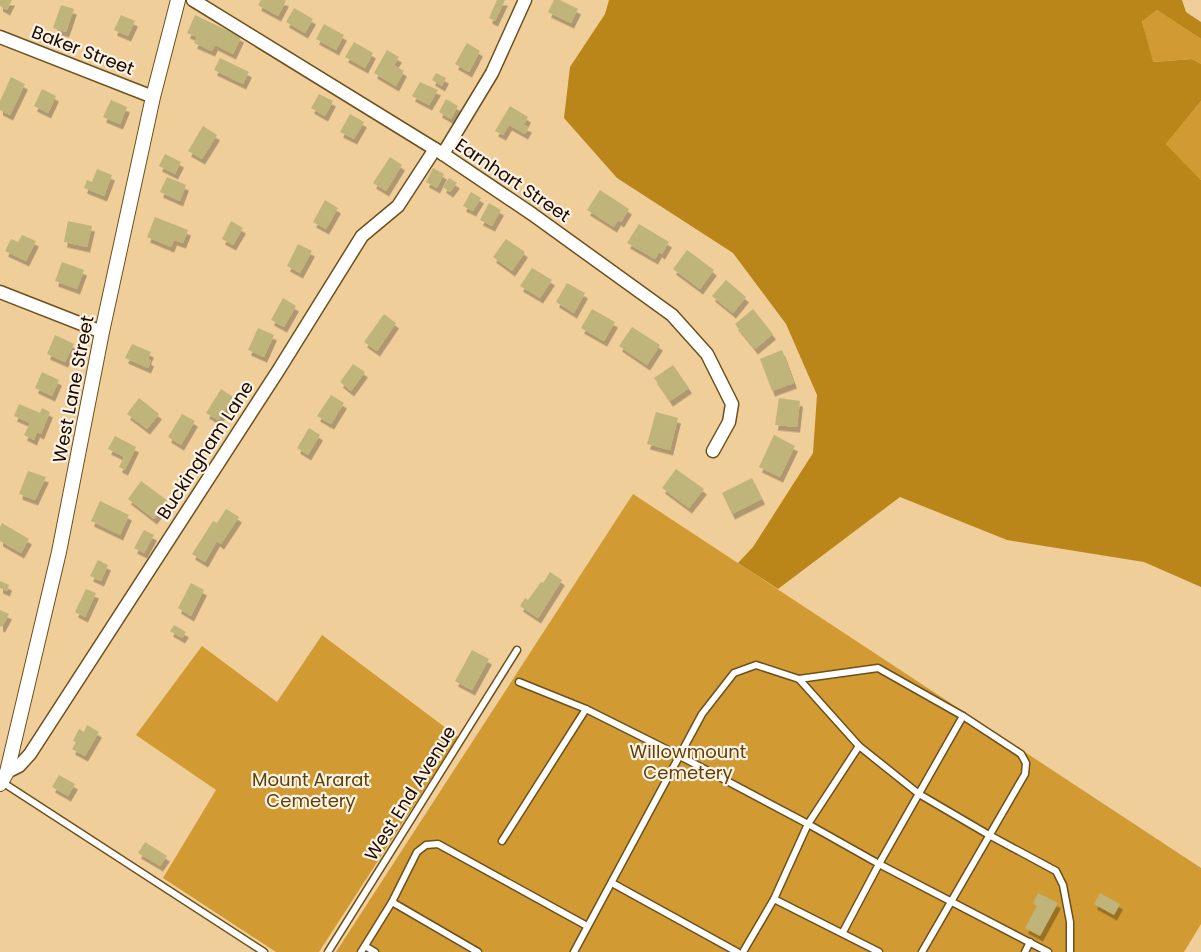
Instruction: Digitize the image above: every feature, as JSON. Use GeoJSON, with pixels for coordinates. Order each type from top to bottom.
{"type":"FeatureCollection","features":[{"type":"Feature","properties":{"kind":"street","name":"West Lane Street"},"geometry":{"type":"LineString","coordinates":[[3,779],[59,552],[102,332],[153,97],[178,0]]}},
{"type":"Feature","properties":{"kind":"street","name":"Earnhart Street"},"geometry":{"type":"LineString","coordinates":[[193,0],[439,152],[532,214],[672,315],[707,354],[732,404],[729,422],[713,451]]}},
{"type":"Feature","properties":{"kind":"street","name":"Buckingham Lane"},"geometry":{"type":"LineString","coordinates":[[3,779],[30,754],[362,236],[398,206],[439,152],[492,74],[525,0]]}},
{"type":"Feature","properties":{"kind":"street","name":"Baker Street"},"geometry":{"type":"LineString","coordinates":[[0,37],[153,97]]}},
{"type":"Feature","properties":{"kind":"street"},"geometry":{"type":"LineString","coordinates":[[0,292],[102,332]]}},
{"type":"Feature","properties":{"kind":"lane","name":"West End Avenue"},"geometry":{"type":"LineString","coordinates":[[328,952],[517,650]]}},
{"type":"Feature","properties":{"kind":"lane"},"geometry":{"type":"LineString","coordinates":[[574,952],[702,714],[734,674],[756,664],[799,679],[878,668],[963,716],[1021,754],[1026,763],[1025,774],[922,952]]}},
{"type":"Feature","properties":{"kind":"lane"},"geometry":{"type":"LineString","coordinates":[[799,679],[860,746],[919,794],[989,836],[1056,871],[1063,885],[1070,922],[1070,952]]}},
{"type":"Feature","properties":{"kind":"lane"},"geometry":{"type":"LineString","coordinates":[[519,682],[586,709],[678,755],[1048,952]]}},
{"type":"Feature","properties":{"kind":"lane"},"geometry":{"type":"LineString","coordinates":[[502,841],[586,709]]}},
{"type":"Feature","properties":{"kind":"lane"},"geometry":{"type":"LineString","coordinates":[[843,932],[963,716]]}},
{"type":"Feature","properties":{"kind":"lane"},"geometry":{"type":"LineString","coordinates":[[743,952],[774,899],[808,824],[860,746]]}},
{"type":"Feature","properties":{"kind":"lane"},"geometry":{"type":"LineString","coordinates":[[3,779],[264,952]]}},
{"type":"Feature","properties":{"kind":"lane"},"geometry":{"type":"LineString","coordinates":[[375,952],[363,949],[392,902],[417,852],[426,845],[438,844],[587,926]]}},
{"type":"Feature","properties":{"kind":"lane"},"geometry":{"type":"LineString","coordinates":[[612,882],[737,952]]}},
{"type":"Feature","properties":{"kind":"lane"},"geometry":{"type":"LineString","coordinates":[[774,899],[879,952]]}},
{"type":"Feature","properties":{"kind":"lane"},"geometry":{"type":"LineString","coordinates":[[392,902],[478,952]]}},
{"type":"Feature","properties":{"kind":"lane"},"geometry":{"type":"LineString","coordinates":[[1025,952],[1030,942]]}},
{"type":"Feature","properties":{"kind":"green space"},"geometry":{"type":"Polygon","coordinates":[[[1157,10],[1201,39],[1201,64],[1192,59],[1152,62],[1142,20],[1157,10]]]}},
{"type":"Feature","properties":{"kind":"green space"},"geometry":{"type":"Polygon","coordinates":[[[1201,101],[1201,180],[1166,144],[1201,101]]]}},
{"type":"Feature","properties":{"kind":"green space","name":"Willowmount Cemetery"},"geometry":{"type":"Polygon","coordinates":[[[633,494],[1201,868],[1201,924],[1184,952],[336,952],[633,494]]]}},
{"type":"Feature","properties":{"kind":"green space","name":"Mount Ararat Cemetery"},"geometry":{"type":"Polygon","coordinates":[[[322,635],[458,737],[319,952],[276,952],[163,878],[216,790],[136,735],[202,646],[277,702],[322,635]]]}},
{"type":"Feature","properties":{"kind":"shaded area"},"geometry":{"type":"Polygon","coordinates":[[[609,0],[1182,0],[1186,12],[1201,22],[1201,39],[1157,10],[1142,21],[1153,62],[1192,59],[1201,64],[1201,101],[1166,144],[1201,180],[1201,587],[1144,562],[1007,540],[900,497],[778,589],[738,563],[753,547],[813,453],[817,395],[786,324],[733,253],[617,178],[564,118],[570,67],[605,14],[609,0]]]}},
{"type":"Feature","properties":{"kind":"building"},"geometry":{"type":"Polygon","coordinates":[[[0,0],[12,0],[7,10],[0,6],[0,0]]]}},
{"type":"Feature","properties":{"kind":"building"},"geometry":{"type":"Polygon","coordinates":[[[261,0],[286,1],[278,16],[258,5],[261,0]]]}},
{"type":"Feature","properties":{"kind":"building"},"geometry":{"type":"Polygon","coordinates":[[[497,0],[505,0],[495,21],[489,18],[497,0]]]}},
{"type":"Feature","properties":{"kind":"building"},"geometry":{"type":"Polygon","coordinates":[[[554,0],[560,0],[578,9],[571,23],[548,12],[554,0]]]}},
{"type":"Feature","properties":{"kind":"building"},"geometry":{"type":"Polygon","coordinates":[[[61,5],[74,9],[66,32],[53,28],[61,5]]]}},
{"type":"Feature","properties":{"kind":"building"},"geometry":{"type":"Polygon","coordinates":[[[294,8],[313,19],[305,33],[286,22],[294,8]]]}},
{"type":"Feature","properties":{"kind":"building"},"geometry":{"type":"Polygon","coordinates":[[[121,15],[135,21],[128,36],[114,30],[121,15]]]}},
{"type":"Feature","properties":{"kind":"building"},"geometry":{"type":"Polygon","coordinates":[[[195,15],[241,37],[233,54],[215,45],[212,51],[194,43],[197,37],[187,33],[195,15]]]}},
{"type":"Feature","properties":{"kind":"building"},"geometry":{"type":"Polygon","coordinates":[[[324,24],[344,35],[336,50],[316,39],[324,24]]]}},
{"type":"Feature","properties":{"kind":"building"},"geometry":{"type":"Polygon","coordinates":[[[354,42],[373,53],[365,68],[345,57],[354,42]]]}},
{"type":"Feature","properties":{"kind":"building"},"geometry":{"type":"Polygon","coordinates":[[[467,43],[480,51],[469,72],[455,64],[467,43]]]}},
{"type":"Feature","properties":{"kind":"building"},"geometry":{"type":"Polygon","coordinates":[[[387,50],[399,57],[394,65],[404,71],[396,86],[374,73],[387,50]]]}},
{"type":"Feature","properties":{"kind":"building"},"geometry":{"type":"Polygon","coordinates":[[[220,58],[249,72],[243,84],[214,70],[220,58]]]}},
{"type":"Feature","properties":{"kind":"building"},"geometry":{"type":"Polygon","coordinates":[[[436,73],[446,78],[442,86],[432,80],[436,73]]]}},
{"type":"Feature","properties":{"kind":"building"},"geometry":{"type":"Polygon","coordinates":[[[11,77],[25,84],[10,115],[0,110],[0,101],[11,77]]]}},
{"type":"Feature","properties":{"kind":"building"},"geometry":{"type":"Polygon","coordinates":[[[420,82],[438,90],[429,105],[412,96],[420,82]]]}},
{"type":"Feature","properties":{"kind":"building"},"geometry":{"type":"Polygon","coordinates":[[[42,89],[56,96],[48,113],[34,106],[42,89]]]}},
{"type":"Feature","properties":{"kind":"building"},"geometry":{"type":"Polygon","coordinates":[[[319,94],[333,101],[325,116],[311,108],[319,94]]]}},
{"type":"Feature","properties":{"kind":"building"},"geometry":{"type":"Polygon","coordinates":[[[446,99],[458,106],[451,119],[439,112],[446,99]]]}},
{"type":"Feature","properties":{"kind":"building"},"geometry":{"type":"Polygon","coordinates":[[[111,100],[127,107],[120,124],[103,117],[111,100]]]}},
{"type":"Feature","properties":{"kind":"building"},"geometry":{"type":"Polygon","coordinates":[[[510,106],[528,117],[524,125],[529,127],[525,134],[509,125],[503,135],[495,131],[510,106]]]}},
{"type":"Feature","properties":{"kind":"building"},"geometry":{"type":"Polygon","coordinates":[[[350,114],[364,122],[354,139],[340,132],[350,114]]]}},
{"type":"Feature","properties":{"kind":"building"},"geometry":{"type":"Polygon","coordinates":[[[203,126],[217,135],[202,159],[188,151],[203,126]]]}},
{"type":"Feature","properties":{"kind":"building"},"geometry":{"type":"Polygon","coordinates":[[[165,154],[181,162],[175,174],[159,166],[165,154]]]}},
{"type":"Feature","properties":{"kind":"building"},"geometry":{"type":"Polygon","coordinates":[[[390,157],[402,165],[386,191],[373,183],[390,157]]]}},
{"type":"Feature","properties":{"kind":"building"},"geometry":{"type":"Polygon","coordinates":[[[433,168],[444,174],[437,188],[426,182],[433,168]]]}},
{"type":"Feature","properties":{"kind":"building"},"geometry":{"type":"Polygon","coordinates":[[[97,169],[112,175],[104,196],[84,188],[87,180],[92,182],[97,169]]]}},
{"type":"Feature","properties":{"kind":"building"},"geometry":{"type":"Polygon","coordinates":[[[167,177],[186,185],[180,201],[160,192],[167,177]]]}},
{"type":"Feature","properties":{"kind":"building"},"geometry":{"type":"Polygon","coordinates":[[[449,178],[457,183],[450,192],[443,187],[449,178]]]}},
{"type":"Feature","properties":{"kind":"building"},"geometry":{"type":"Polygon","coordinates":[[[600,190],[629,209],[621,222],[618,220],[614,227],[587,210],[600,190]]]}},
{"type":"Feature","properties":{"kind":"building"},"geometry":{"type":"Polygon","coordinates":[[[471,192],[481,198],[473,211],[463,206],[471,192]]]}},
{"type":"Feature","properties":{"kind":"building"},"geometry":{"type":"Polygon","coordinates":[[[325,200],[338,208],[326,229],[313,222],[325,200]]]}},
{"type":"Feature","properties":{"kind":"building"},"geometry":{"type":"Polygon","coordinates":[[[489,203],[501,210],[492,226],[480,220],[489,203]]]}},
{"type":"Feature","properties":{"kind":"building"},"geometry":{"type":"Polygon","coordinates":[[[155,217],[188,230],[183,243],[174,240],[171,247],[147,237],[155,217]]]}},
{"type":"Feature","properties":{"kind":"building"},"geometry":{"type":"Polygon","coordinates":[[[68,221],[92,226],[87,247],[64,242],[68,221]]]}},
{"type":"Feature","properties":{"kind":"building"},"geometry":{"type":"Polygon","coordinates":[[[231,221],[243,228],[233,245],[222,239],[231,221]]]}},
{"type":"Feature","properties":{"kind":"building"},"geometry":{"type":"Polygon","coordinates":[[[639,224],[669,242],[662,254],[659,252],[655,259],[627,243],[639,224]]]}},
{"type":"Feature","properties":{"kind":"building"},"geometry":{"type":"Polygon","coordinates":[[[22,235],[36,241],[26,261],[5,251],[11,239],[18,242],[22,235]]]}},
{"type":"Feature","properties":{"kind":"building"},"geometry":{"type":"Polygon","coordinates":[[[506,239],[525,252],[512,271],[493,257],[506,239]]]}},
{"type":"Feature","properties":{"kind":"building"},"geometry":{"type":"Polygon","coordinates":[[[298,244],[312,251],[300,273],[287,266],[298,244]]]}},
{"type":"Feature","properties":{"kind":"building"},"geometry":{"type":"Polygon","coordinates":[[[687,250],[714,270],[700,289],[673,269],[687,250]]]}},
{"type":"Feature","properties":{"kind":"building"},"geometry":{"type":"Polygon","coordinates":[[[62,262],[84,270],[77,289],[55,281],[62,262]]]}},
{"type":"Feature","properties":{"kind":"building"},"geometry":{"type":"Polygon","coordinates":[[[532,268],[552,280],[540,298],[520,286],[532,268]]]}},
{"type":"Feature","properties":{"kind":"building"},"geometry":{"type":"Polygon","coordinates":[[[726,280],[746,297],[733,313],[712,296],[726,280]]]}},
{"type":"Feature","properties":{"kind":"building"},"geometry":{"type":"Polygon","coordinates":[[[567,283],[585,293],[574,313],[556,302],[567,283]]]}},
{"type":"Feature","properties":{"kind":"building"},"geometry":{"type":"Polygon","coordinates":[[[283,298],[296,306],[284,327],[271,320],[283,298]]]}},
{"type":"Feature","properties":{"kind":"building"},"geometry":{"type":"Polygon","coordinates":[[[592,309],[615,322],[604,341],[581,328],[592,309]]]}},
{"type":"Feature","properties":{"kind":"building"},"geometry":{"type":"Polygon","coordinates":[[[753,309],[773,334],[755,349],[735,324],[753,309]]]}},
{"type":"Feature","properties":{"kind":"building"},"geometry":{"type":"Polygon","coordinates":[[[384,314],[396,323],[377,351],[364,342],[384,314]]]}},
{"type":"Feature","properties":{"kind":"building"},"geometry":{"type":"Polygon","coordinates":[[[632,327],[660,345],[647,365],[619,346],[632,327]]]}},
{"type":"Feature","properties":{"kind":"building"},"geometry":{"type":"Polygon","coordinates":[[[258,328],[274,335],[264,357],[248,350],[258,328]]]}},
{"type":"Feature","properties":{"kind":"building"},"geometry":{"type":"Polygon","coordinates":[[[55,335],[74,344],[65,362],[47,354],[55,335]]]}},
{"type":"Feature","properties":{"kind":"building"},"geometry":{"type":"Polygon","coordinates":[[[132,344],[151,352],[148,368],[125,358],[132,344]]]}},
{"type":"Feature","properties":{"kind":"building"},"geometry":{"type":"Polygon","coordinates":[[[782,350],[794,383],[772,391],[760,359],[782,350]]]}},
{"type":"Feature","properties":{"kind":"building"},"geometry":{"type":"Polygon","coordinates":[[[353,364],[365,372],[351,391],[340,382],[353,364]]]}},
{"type":"Feature","properties":{"kind":"building"},"geometry":{"type":"Polygon","coordinates":[[[673,365],[689,388],[670,401],[654,378],[673,365]]]}},
{"type":"Feature","properties":{"kind":"building"},"geometry":{"type":"Polygon","coordinates":[[[42,372],[59,380],[52,396],[35,388],[42,372]]]}},
{"type":"Feature","properties":{"kind":"building"},"geometry":{"type":"Polygon","coordinates":[[[221,389],[233,397],[218,420],[206,413],[221,389]]]}},
{"type":"Feature","properties":{"kind":"building"},"geometry":{"type":"Polygon","coordinates":[[[331,395],[344,403],[331,424],[317,416],[331,395]]]}},
{"type":"Feature","properties":{"kind":"building"},"geometry":{"type":"Polygon","coordinates":[[[139,398],[159,414],[147,429],[127,414],[139,398]]]}},
{"type":"Feature","properties":{"kind":"building"},"geometry":{"type":"Polygon","coordinates":[[[779,398],[800,401],[797,427],[775,425],[779,398]]]}},
{"type":"Feature","properties":{"kind":"building"},"geometry":{"type":"Polygon","coordinates":[[[19,404],[40,413],[42,408],[50,412],[41,434],[37,432],[34,440],[24,435],[30,423],[14,416],[19,404]]]}},
{"type":"Feature","properties":{"kind":"building"},"geometry":{"type":"Polygon","coordinates":[[[656,412],[678,418],[670,450],[647,444],[656,412]]]}},
{"type":"Feature","properties":{"kind":"building"},"geometry":{"type":"Polygon","coordinates":[[[182,414],[195,421],[181,445],[168,437],[182,414]]]}},
{"type":"Feature","properties":{"kind":"building"},"geometry":{"type":"Polygon","coordinates":[[[309,428],[320,435],[308,455],[297,448],[309,428]]]}},
{"type":"Feature","properties":{"kind":"building"},"geometry":{"type":"Polygon","coordinates":[[[774,435],[795,446],[780,477],[759,467],[774,435]]]}},
{"type":"Feature","properties":{"kind":"building"},"geometry":{"type":"Polygon","coordinates":[[[115,436],[136,447],[125,470],[119,467],[124,457],[108,449],[115,436]]]}},
{"type":"Feature","properties":{"kind":"building"},"geometry":{"type":"Polygon","coordinates":[[[676,469],[704,489],[689,508],[662,488],[676,469]]]}},
{"type":"Feature","properties":{"kind":"building"},"geometry":{"type":"Polygon","coordinates":[[[28,471],[46,477],[35,500],[19,494],[28,471]]]}},
{"type":"Feature","properties":{"kind":"building"},"geometry":{"type":"Polygon","coordinates":[[[752,478],[762,499],[732,514],[722,493],[752,478]]]}},
{"type":"Feature","properties":{"kind":"building"},"geometry":{"type":"Polygon","coordinates":[[[141,481],[168,501],[154,519],[128,499],[141,481]]]}},
{"type":"Feature","properties":{"kind":"building"},"geometry":{"type":"Polygon","coordinates":[[[100,501],[129,515],[120,535],[91,521],[100,501]]]}},
{"type":"Feature","properties":{"kind":"building"},"geometry":{"type":"Polygon","coordinates":[[[226,509],[239,517],[221,544],[217,541],[205,562],[192,554],[213,521],[217,523],[226,509]]]}},
{"type":"Feature","properties":{"kind":"building"},"geometry":{"type":"Polygon","coordinates":[[[2,523],[29,539],[21,553],[0,541],[2,523]]]}},
{"type":"Feature","properties":{"kind":"building"},"geometry":{"type":"Polygon","coordinates":[[[144,530],[154,535],[144,553],[134,548],[144,530]]]}},
{"type":"Feature","properties":{"kind":"building"},"geometry":{"type":"Polygon","coordinates":[[[98,560],[108,565],[101,581],[90,576],[98,560]]]}},
{"type":"Feature","properties":{"kind":"building"},"geometry":{"type":"Polygon","coordinates":[[[550,572],[562,580],[538,618],[520,606],[525,598],[528,600],[541,582],[543,583],[550,572]]]}},
{"type":"Feature","properties":{"kind":"building"},"geometry":{"type":"Polygon","coordinates":[[[0,581],[9,585],[7,591],[0,588],[0,581]]]}},
{"type":"Feature","properties":{"kind":"building"},"geometry":{"type":"Polygon","coordinates":[[[191,583],[204,590],[191,616],[178,608],[191,583]]]}},
{"type":"Feature","properties":{"kind":"building"},"geometry":{"type":"Polygon","coordinates":[[[86,589],[96,593],[85,617],[75,612],[86,589]]]}},
{"type":"Feature","properties":{"kind":"building"},"geometry":{"type":"Polygon","coordinates":[[[0,610],[9,614],[2,627],[0,626],[0,610]]]}},
{"type":"Feature","properties":{"kind":"building"},"geometry":{"type":"Polygon","coordinates":[[[174,625],[186,632],[182,638],[170,631],[174,625]]]}},
{"type":"Feature","properties":{"kind":"building"},"geometry":{"type":"Polygon","coordinates":[[[472,650],[489,659],[472,690],[455,681],[472,650]]]}},
{"type":"Feature","properties":{"kind":"building"},"geometry":{"type":"Polygon","coordinates":[[[87,725],[99,732],[85,756],[72,749],[79,729],[84,732],[87,725]]]}},
{"type":"Feature","properties":{"kind":"building"},"geometry":{"type":"Polygon","coordinates":[[[59,775],[75,784],[68,796],[52,787],[59,775]]]}},
{"type":"Feature","properties":{"kind":"building"},"geometry":{"type":"Polygon","coordinates":[[[145,842],[167,856],[160,866],[138,853],[145,842]]]}},
{"type":"Feature","properties":{"kind":"building"},"geometry":{"type":"Polygon","coordinates":[[[1038,893],[1058,903],[1040,936],[1025,928],[1037,906],[1033,903],[1038,893]]]}},
{"type":"Feature","properties":{"kind":"building"},"geometry":{"type":"Polygon","coordinates":[[[1100,893],[1120,904],[1114,915],[1094,904],[1100,893]]]}}]}
